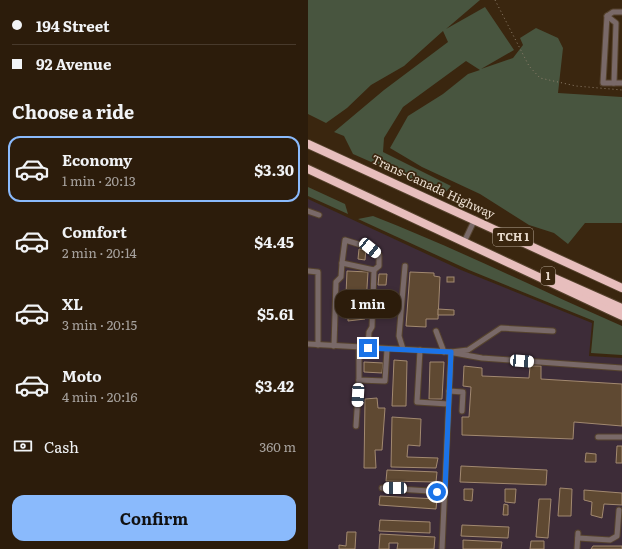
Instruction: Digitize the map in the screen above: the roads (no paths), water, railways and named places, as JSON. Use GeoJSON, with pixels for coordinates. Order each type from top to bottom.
{"type":"FeatureCollection","features":[{"type":"Feature","properties":{"kind":"highway","name":"Trans-Canada Highway"},"geometry":{"type":"LineString","coordinates":[[308,144],[475,219],[622,289]]}},
{"type":"Feature","properties":{"kind":"highway","name":"TCH 1"},"geometry":{"type":"LineString","coordinates":[[308,169],[622,316]]}},
{"type":"Feature","properties":{"kind":"highway","name":"1"},"geometry":{"type":"LineString","coordinates":[[473,246],[525,266],[622,308]]}},
{"type":"Feature","properties":{"kind":"street"},"geometry":{"type":"LineString","coordinates":[[607,16],[613,12],[622,12]]}},
{"type":"Feature","properties":{"kind":"street"},"geometry":{"type":"LineString","coordinates":[[607,16],[603,83],[622,83]]}},
{"type":"Feature","properties":{"kind":"street"},"geometry":{"type":"LineString","coordinates":[[607,16],[616,23],[614,83]]}},
{"type":"Feature","properties":{"kind":"street"},"geometry":{"type":"LineString","coordinates":[[308,211],[319,215]]}},
{"type":"Feature","properties":{"kind":"street"},"geometry":{"type":"LineString","coordinates":[[464,242],[475,219]]}},
{"type":"Feature","properties":{"kind":"street"},"geometry":{"type":"LineString","coordinates":[[334,346],[336,282],[341,277],[345,240],[370,248],[379,255],[379,266],[374,270],[372,327],[369,332],[368,348]]}},
{"type":"Feature","properties":{"kind":"street"},"geometry":{"type":"LineString","coordinates":[[342,263],[374,270]]}},
{"type":"Feature","properties":{"kind":"street"},"geometry":{"type":"LineString","coordinates":[[403,350],[399,336],[405,266]]}},
{"type":"Feature","properties":{"kind":"street"},"geometry":{"type":"LineString","coordinates":[[308,271],[318,272],[318,345]]}},
{"type":"Feature","properties":{"kind":"street"},"geometry":{"type":"LineString","coordinates":[[308,344],[451,352],[468,350],[502,328],[552,331]]}},
{"type":"Feature","properties":{"kind":"street"},"geometry":{"type":"LineString","coordinates":[[436,331],[444,352]]}},
{"type":"Feature","properties":{"kind":"street"},"geometry":{"type":"LineString","coordinates":[[356,426],[359,347]]}},
{"type":"Feature","properties":{"kind":"street"},"geometry":{"type":"LineString","coordinates":[[358,380],[386,381],[387,349]]}},
{"type":"Feature","properties":{"kind":"street"},"geometry":{"type":"LineString","coordinates":[[420,350],[417,402],[448,404]]}},
{"type":"Feature","properties":{"kind":"street"},"geometry":{"type":"LineString","coordinates":[[451,352],[482,358],[622,368]]}},
{"type":"Feature","properties":{"kind":"street"},"geometry":{"type":"LineString","coordinates":[[442,549],[451,352]]}},
{"type":"Feature","properties":{"kind":"street"},"geometry":{"type":"LineString","coordinates":[[449,392],[463,392],[462,411]]}},
{"type":"Feature","properties":{"kind":"street"},"geometry":{"type":"LineString","coordinates":[[598,437],[622,437]]}},
{"type":"Feature","properties":{"kind":"street"},"geometry":{"type":"LineString","coordinates":[[382,488],[445,492]]}},
{"type":"Feature","properties":{"kind":"street"},"geometry":{"type":"LineString","coordinates":[[577,549],[578,536],[610,540],[617,536],[619,510]]}}]}
